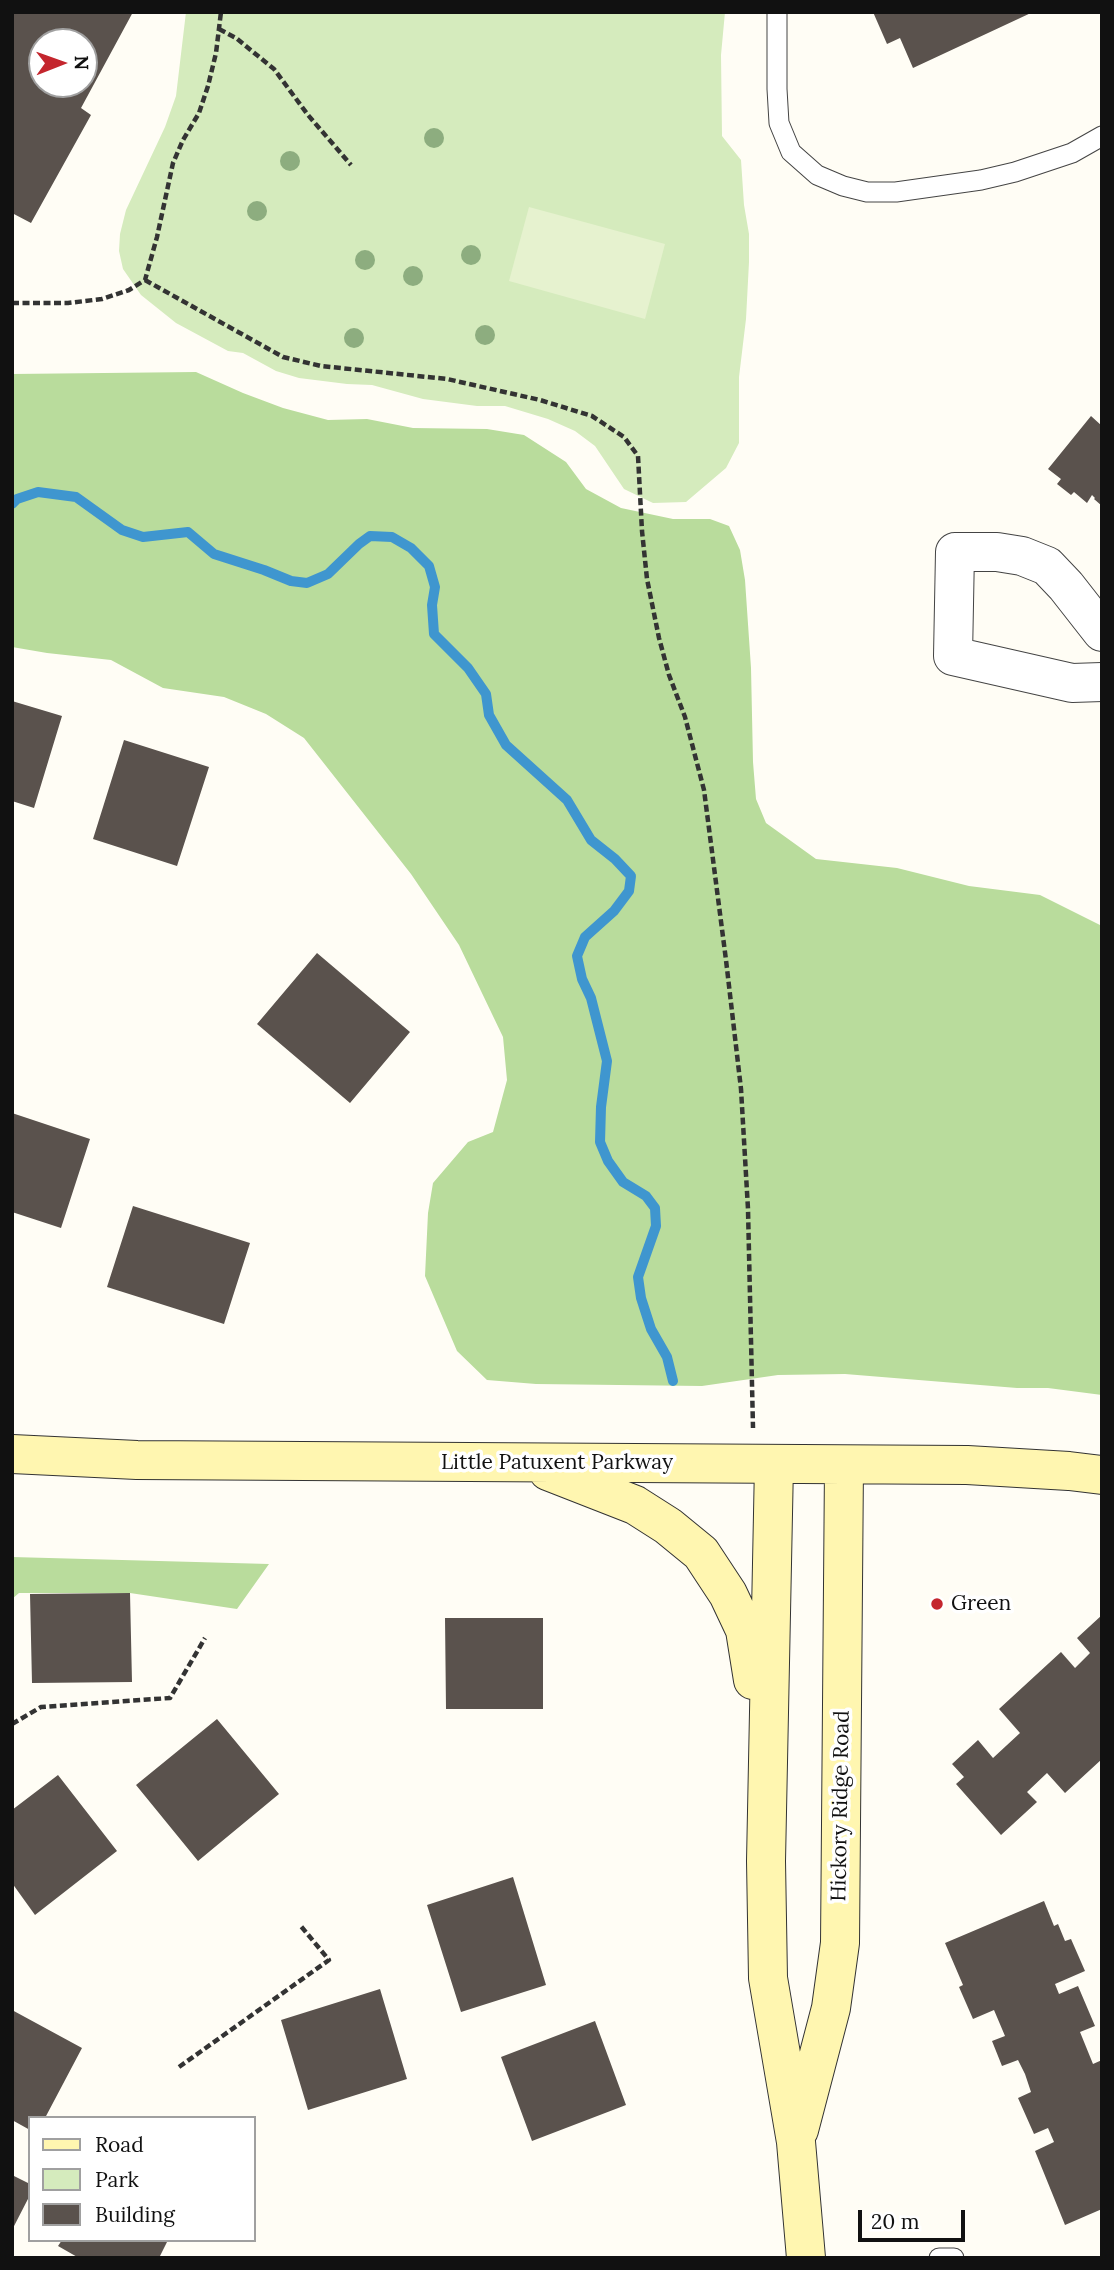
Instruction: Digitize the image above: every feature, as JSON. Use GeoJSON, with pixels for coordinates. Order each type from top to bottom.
{"type":"FeatureCollection","features":[{"type":"Feature","properties":{"kind":"street"},"geometry":{"type":"LineString","coordinates":[[1102,632],[1047,566],[1022,556],[997,552],[955,552],[953,656],[1072,683],[1102,682]]}},
{"type":"Feature","properties":{"kind":"street","name":"Little Patuxent Parkway"},"geometry":{"type":"LineString","coordinates":[[12,1454],[137,1460],[967,1465],[1102,1475]]}},
{"type":"Feature","properties":{"kind":"street"},"geometry":{"type":"LineString","coordinates":[[527,1463],[635,1505],[668,1526],[701,1553],[728,1594],[745,1630],[768,1766]]}},
{"type":"Feature","properties":{"kind":"street","name":"Hickory Ridge Road"},"geometry":{"type":"LineString","coordinates":[[763,1464],[768,1978],[796,2142],[806,2258]]}},
{"type":"Feature","properties":{"kind":"street","name":"Hickory Ridge Road"},"geometry":{"type":"LineString","coordinates":[[796,2142],[831,2008],[840,1943],[844,1465]]}},
{"type":"Feature","properties":{"kind":"lane"},"geometry":{"type":"LineString","coordinates":[[776,12],[779,123],[791,152],[817,175],[843,186],[867,191],[897,192],[981,180],[1053,160],[1102,136]]}},
{"type":"Feature","properties":{"kind":"lane"},"geometry":{"type":"LineString","coordinates":[[939,2258],[954,2258]]}},
{"type":"Feature","properties":{"kind":"path"},"geometry":{"type":"LineString","coordinates":[[12,303],[68,303],[102,299],[129,290],[145,280],[173,163],[199,113],[208,86],[221,12]]}},
{"type":"Feature","properties":{"kind":"path"},"geometry":{"type":"LineString","coordinates":[[219,29],[236,38],[274,69],[308,115],[351,165]]}},
{"type":"Feature","properties":{"kind":"path"},"geometry":{"type":"LineString","coordinates":[[145,280],[283,357],[321,366],[447,379],[540,400],[592,416],[624,437],[638,456],[647,579],[659,638],[685,717],[704,790],[726,960],[741,1089],[748,1209],[753,1404],[763,1464]]}},
{"type":"Feature","properties":{"kind":"path"},"geometry":{"type":"LineString","coordinates":[[12,1724],[41,1707],[170,1698],[205,1638]]}},
{"type":"Feature","properties":{"kind":"path"},"geometry":{"type":"LineString","coordinates":[[179,2067],[329,1960],[300,1926]]}},
{"type":"Feature","properties":{"kind":"green space"},"geometry":{"type":"Polygon","coordinates":[[[186,12],[725,12],[721,55],[722,136],[741,160],[749,234],[746,319],[739,377],[739,443],[726,468],[686,502],[653,503],[624,489],[595,446],[575,431],[548,419],[505,406],[477,406],[423,399],[372,385],[299,378],[276,371],[243,353],[228,351],[176,323],[141,295],[123,269],[119,251],[120,234],[126,210],[165,127],[176,96],[186,12]]]}},
{"type":"Feature","properties":{"kind":"green space"},"geometry":{"type":"Polygon","coordinates":[[[529,207],[665,244],[645,319],[509,281],[529,207]]]}},
{"type":"Feature","properties":{"kind":"green space"},"geometry":{"type":"Polygon","coordinates":[[[196,372],[283,408],[328,420],[367,419],[413,428],[487,429],[524,435],[566,462],[586,489],[621,508],[673,519],[710,519],[729,526],[740,550],[745,580],[756,799],[766,823],[816,859],[897,868],[969,886],[1040,895],[1102,926],[1102,1395],[1048,1388],[1017,1388],[845,1374],[778,1375],[702,1386],[536,1384],[487,1380],[457,1351],[425,1276],[428,1213],[433,1183],[468,1142],[493,1132],[507,1080],[503,1037],[459,945],[411,874],[304,738],[266,714],[224,697],[163,688],[111,660],[12,647],[12,374],[196,372]]]}},
{"type":"Feature","properties":{"kind":"green space"},"geometry":{"type":"Polygon","coordinates":[[[12,1557],[269,1564],[237,1609],[130,1593],[19,1593],[12,1599],[12,1557]]]}},
{"type":"Feature","properties":{"kind":"building"},"geometry":{"type":"Polygon","coordinates":[[[14,12],[133,12],[98,77],[98,28],[28,28],[28,98],[86,98],[81,108],[91,115],[31,223],[12,213],[14,12]]]}},
{"type":"Feature","properties":{"kind":"building"},"geometry":{"type":"Polygon","coordinates":[[[873,12],[1033,12],[913,68],[900,38],[887,44],[873,12]]]}},
{"type":"Feature","properties":{"kind":"building"},"geometry":{"type":"Polygon","coordinates":[[[1091,416],[1102,426],[1102,506],[1092,495],[1087,503],[1074,492],[1071,495],[1057,484],[1061,479],[1048,469],[1091,416]]]}},
{"type":"Feature","properties":{"kind":"building"},"geometry":{"type":"Polygon","coordinates":[[[12,701],[62,716],[34,808],[12,801],[12,701]]]}},
{"type":"Feature","properties":{"kind":"building"},"geometry":{"type":"Polygon","coordinates":[[[124,740],[209,767],[177,866],[93,839],[124,740]]]}},
{"type":"Feature","properties":{"kind":"building"},"geometry":{"type":"Polygon","coordinates":[[[317,953],[410,1032],[350,1103],[257,1024],[317,953]]]}},
{"type":"Feature","properties":{"kind":"building"},"geometry":{"type":"Polygon","coordinates":[[[12,1113],[90,1139],[61,1228],[12,1212],[12,1113]]]}},
{"type":"Feature","properties":{"kind":"building"},"geometry":{"type":"Polygon","coordinates":[[[133,1206],[250,1243],[224,1324],[107,1287],[133,1206]]]}},
{"type":"Feature","properties":{"kind":"building"},"geometry":{"type":"Polygon","coordinates":[[[130,1593],[132,1682],[32,1683],[30,1594],[130,1593]]]}},
{"type":"Feature","properties":{"kind":"building"},"geometry":{"type":"Polygon","coordinates":[[[1102,1615],[1102,1759],[1065,1793],[1047,1773],[1027,1792],[1037,1802],[1001,1835],[956,1784],[964,1777],[952,1764],[978,1740],[993,1758],[1020,1733],[999,1709],[1061,1652],[1075,1668],[1090,1653],[1077,1638],[1102,1615]]]}},
{"type":"Feature","properties":{"kind":"building"},"geometry":{"type":"Polygon","coordinates":[[[445,1618],[543,1618],[543,1709],[446,1709],[445,1618]]]}},
{"type":"Feature","properties":{"kind":"building"},"geometry":{"type":"Polygon","coordinates":[[[217,1719],[279,1794],[198,1861],[136,1785],[217,1719]]]}},
{"type":"Feature","properties":{"kind":"building"},"geometry":{"type":"Polygon","coordinates":[[[58,1775],[117,1851],[35,1915],[12,1883],[12,1810],[58,1775]]]}},
{"type":"Feature","properties":{"kind":"building"},"geometry":{"type":"Polygon","coordinates":[[[513,1877],[546,1985],[461,2012],[427,1905],[513,1877]]]}},
{"type":"Feature","properties":{"kind":"building"},"geometry":{"type":"Polygon","coordinates":[[[1044,1901],[1054,1926],[1058,1924],[1065,1941],[1071,1939],[1085,1971],[1055,1984],[1059,1994],[1078,1986],[1095,2026],[1080,2032],[1093,2064],[1102,2060],[1102,2209],[1065,2225],[1035,2151],[1054,2142],[1048,2128],[1034,2134],[1018,2098],[1031,2092],[1025,2074],[1018,2060],[1002,2066],[992,2041],[1005,2036],[994,2010],[973,2019],[959,1987],[963,1985],[945,1943],[1044,1901]]]}},
{"type":"Feature","properties":{"kind":"building"},"geometry":{"type":"Polygon","coordinates":[[[380,1989],[407,2079],[308,2110],[281,2020],[380,1989]]]}},
{"type":"Feature","properties":{"kind":"building"},"geometry":{"type":"Polygon","coordinates":[[[12,2010],[82,2048],[46,2116],[28,2116],[28,2129],[12,2120],[12,2010]]]}},
{"type":"Feature","properties":{"kind":"building"},"geometry":{"type":"Polygon","coordinates":[[[595,2021],[626,2105],[532,2141],[501,2057],[595,2021]]]}},
{"type":"Feature","properties":{"kind":"building"},"geometry":{"type":"Polygon","coordinates":[[[12,2175],[28,2183],[28,2199],[12,2230],[12,2175]]]}},
{"type":"Feature","properties":{"kind":"building"},"geometry":{"type":"Polygon","coordinates":[[[61,2242],[167,2242],[159,2258],[79,2258],[58,2246],[61,2242]]]}},
{"type":"Feature","properties":{"kind":"waterway"},"geometry":{"type":"LineString","coordinates":[[12,504],[17,499],[38,492],[76,497],[122,530],[143,537],[188,532],[214,554],[291,581],[307,583],[328,574],[370,536],[392,537],[411,548],[429,566],[435,587],[432,605],[434,634],[468,668],[486,694],[489,715],[506,745],[567,800],[591,840],[631,876],[629,891],[614,911],[585,937],[577,956],[607,1061],[600,1142],[608,1161],[623,1182],[646,1196],[655,1208],[656,1226],[638,1277],[641,1298],[651,1329],[667,1357],[673,1381]]}},
{"type":"Feature","properties":{"kind":"place","name":"Green"},"geometry":{"type":"Point","coordinates":[937,1604]}}]}
